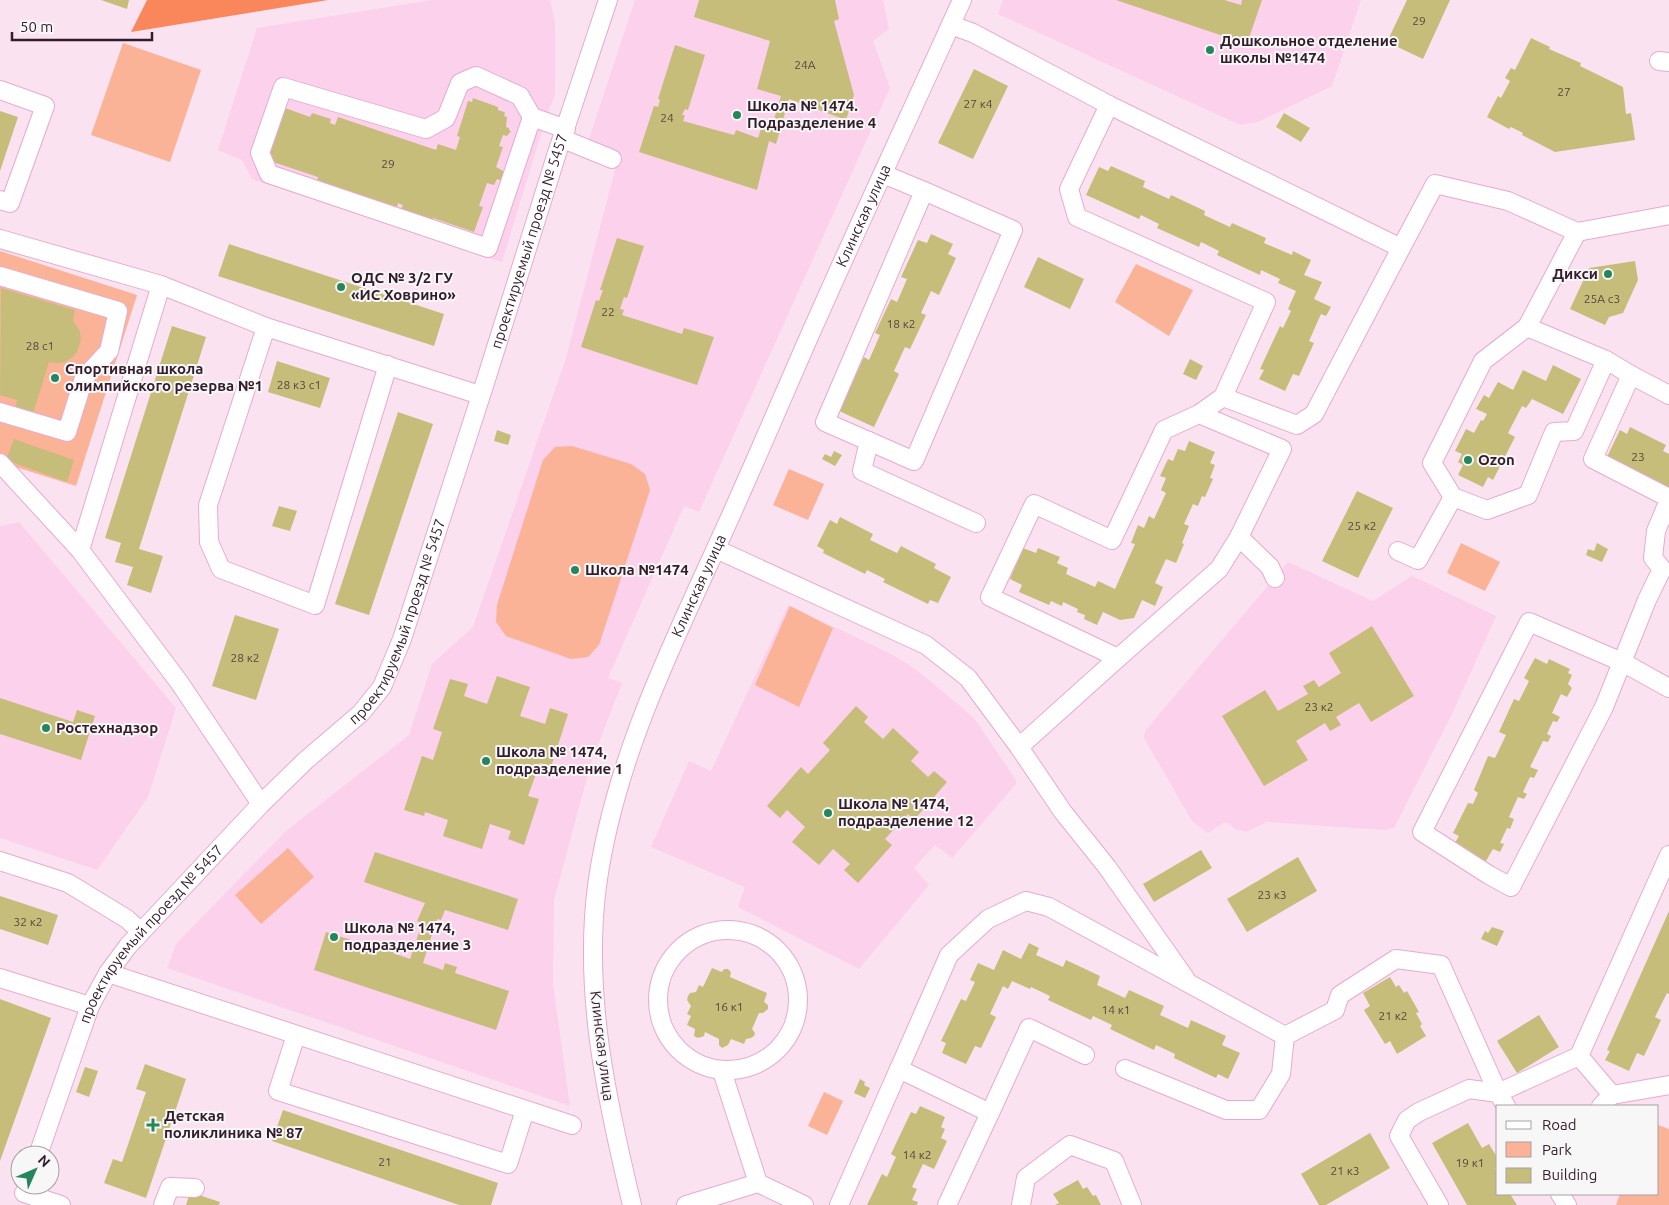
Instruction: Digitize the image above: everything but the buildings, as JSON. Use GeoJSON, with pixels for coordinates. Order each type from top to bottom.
{"type":"FeatureCollection","features":[{"type":"Feature","properties":{"kind":"street","name":"проектируемый проезд № 5457"},"geometry":{"type":"LineString","coordinates":[[41,1145],[90,1006],[108,973],[140,931],[262,804],[306,761],[361,712],[382,687],[402,639],[608,0]]}},
{"type":"Feature","properties":{"kind":"street","name":"Клинская улица"},"geometry":{"type":"LineString","coordinates":[[632,1205],[614,1132],[597,1026],[593,956],[597,889],[606,832],[622,771],[661,673],[809,336],[962,0]]}},
{"type":"Feature","properties":{"kind":"street"},"geometry":{"type":"LineString","coordinates":[[951,25],[973,33],[1109,105],[1401,248]]}},
{"type":"Feature","properties":{"kind":"street"},"geometry":{"type":"LineString","coordinates":[[532,117],[488,248],[269,174],[260,153],[283,87],[426,129],[446,118],[460,83],[476,76],[520,96],[532,117],[612,159]]}},
{"type":"Feature","properties":{"kind":"street"},"geometry":{"type":"LineString","coordinates":[[0,90],[45,106],[10,203],[0,200]]}},
{"type":"Feature","properties":{"kind":"street"},"geometry":{"type":"LineString","coordinates":[[1109,105],[1069,190],[1077,217],[1266,302],[1223,397],[1200,414],[1164,430],[1112,540],[1034,504],[990,598],[1118,658]]}},
{"type":"Feature","properties":{"kind":"street"},"geometry":{"type":"LineString","coordinates":[[883,174],[924,191],[1013,230],[914,461],[824,422],[924,191]]}},
{"type":"Feature","properties":{"kind":"street"},"geometry":{"type":"LineString","coordinates":[[1223,397],[1298,425],[1314,414],[1435,184],[1508,201],[1577,232],[1669,215]]}},
{"type":"Feature","properties":{"kind":"street"},"geometry":{"type":"LineString","coordinates":[[1577,232],[1527,327],[1483,361],[1432,463],[1453,497],[1487,510],[1528,495],[1554,432],[1574,431],[1606,360]]}},
{"type":"Feature","properties":{"kind":"street"},"geometry":{"type":"LineString","coordinates":[[0,239],[161,285],[266,327],[480,395]]}},
{"type":"Feature","properties":{"kind":"street"},"geometry":{"type":"LineString","coordinates":[[0,276],[118,311],[109,350],[84,378],[67,432],[0,412]]}},
{"type":"Feature","properties":{"kind":"street"},"geometry":{"type":"LineString","coordinates":[[80,550],[161,285]]}},
{"type":"Feature","properties":{"kind":"street"},"geometry":{"type":"LineString","coordinates":[[266,327],[208,505],[209,542],[221,570],[314,605],[388,366]]}},
{"type":"Feature","properties":{"kind":"street"},"geometry":{"type":"LineString","coordinates":[[1527,327],[1606,360],[1669,395]]}},
{"type":"Feature","properties":{"kind":"street"},"geometry":{"type":"LineString","coordinates":[[1631,375],[1593,459],[1669,499],[1656,532],[1653,558],[1665,571],[1646,600],[1622,662],[1604,707],[1511,887],[1422,832],[1529,622],[1622,662],[1669,688]]}},
{"type":"Feature","properties":{"kind":"street"},"geometry":{"type":"LineString","coordinates":[[1019,747],[1219,569],[1239,537],[1282,450],[1200,414]]}},
{"type":"Feature","properties":{"kind":"street"},"geometry":{"type":"LineString","coordinates":[[870,442],[862,471],[976,523]]}},
{"type":"Feature","properties":{"kind":"street"},"geometry":{"type":"LineString","coordinates":[[0,463],[80,550],[179,682],[262,804]]}},
{"type":"Feature","properties":{"kind":"street"},"geometry":{"type":"LineString","coordinates":[[1398,551],[1418,560],[1453,497]]}},
{"type":"Feature","properties":{"kind":"street"},"geometry":{"type":"LineString","coordinates":[[1239,537],[1270,567],[1275,578]]}},
{"type":"Feature","properties":{"kind":"street"},"geometry":{"type":"LineString","coordinates":[[716,549],[926,645],[968,678],[1019,747],[1063,812],[1107,867],[1187,981]]}},
{"type":"Feature","properties":{"kind":"street"},"geometry":{"type":"LineString","coordinates":[[1439,1205],[1399,1136],[1407,1120],[1418,1112],[1469,1089],[1502,1100],[1578,1056],[1669,855]]}},
{"type":"Feature","properties":{"kind":"street"},"geometry":{"type":"LineString","coordinates":[[0,861],[68,884],[127,918],[140,931]]}},
{"type":"Feature","properties":{"kind":"street"},"geometry":{"type":"LineString","coordinates":[[839,1205],[950,956],[988,919],[1026,901],[1049,907],[1285,1036]]}},
{"type":"Feature","properties":{"kind":"street"},"geometry":{"type":"LineString","coordinates":[[711,930],[747,931],[780,951],[796,978],[798,1013],[783,1045],[770,1058],[751,1067],[722,1071],[690,1060],[662,1027],[656,1002],[663,970],[684,944],[711,930]]}},
{"type":"Feature","properties":{"kind":"street"},"geometry":{"type":"LineString","coordinates":[[1285,1036],[1335,1010],[1340,995],[1396,959],[1441,965],[1502,1100]]}},
{"type":"Feature","properties":{"kind":"street"},"geometry":{"type":"LineString","coordinates":[[108,973],[572,1125]]}},
{"type":"Feature","properties":{"kind":"street"},"geometry":{"type":"LineString","coordinates":[[0,978],[90,1006]]}},
{"type":"Feature","properties":{"kind":"street"},"geometry":{"type":"LineString","coordinates":[[947,1205],[1029,1028],[1086,1054]]}},
{"type":"Feature","properties":{"kind":"street"},"geometry":{"type":"LineString","coordinates":[[296,1035],[278,1091],[508,1164],[525,1110]]}},
{"type":"Feature","properties":{"kind":"street"},"geometry":{"type":"LineString","coordinates":[[1125,1069],[1226,1110],[1259,1110],[1281,1074],[1285,1036]]}},
{"type":"Feature","properties":{"kind":"street"},"geometry":{"type":"LineString","coordinates":[[1578,1056],[1606,1100],[1669,1085]]}},
{"type":"Feature","properties":{"kind":"street"},"geometry":{"type":"LineString","coordinates":[[899,1069],[990,1113]]}},
{"type":"Feature","properties":{"kind":"street"},"geometry":{"type":"LineString","coordinates":[[722,1071],[758,1183]]}},
{"type":"Feature","properties":{"kind":"street"},"geometry":{"type":"LineString","coordinates":[[1020,1205],[1026,1178],[1070,1145],[1114,1161],[1132,1205]]}},
{"type":"Feature","properties":{"kind":"street"},"geometry":{"type":"LineString","coordinates":[[686,1205],[758,1183],[804,1205]]}},
{"type":"Feature","properties":{"kind":"street"},"geometry":{"type":"LineString","coordinates":[[163,1205],[170,1186],[195,1188]]}},
{"type":"Feature","properties":{"kind":"street"},"geometry":{"type":"LineString","coordinates":[[27,1195],[61,1205]]}},
{"type":"Feature","properties":{"kind":"shaded area"},"geometry":{"type":"Polygon","coordinates":[[[147,0],[328,0],[131,32],[147,0]]]}},
{"type":"Feature","properties":{"kind":"shaded area"},"geometry":{"type":"Polygon","coordinates":[[[432,0],[550,0],[555,22],[555,94],[502,262],[252,179],[242,160],[218,150],[257,28],[432,0]]]}},
{"type":"Feature","properties":{"kind":"shaded area","name":"Школа №1474"},"geometry":{"type":"Polygon","coordinates":[[[635,0],[883,0],[889,29],[873,41],[890,88],[699,512],[684,506],[608,678],[622,683],[591,763],[554,900],[553,984],[570,1106],[167,968],[176,944],[286,831],[409,735],[432,664],[473,627],[566,358],[617,162],[588,142],[635,0]]]}},
{"type":"Feature","properties":{"kind":"shaded area","name":"Дошкольное отделение школы №1474"},"geometry":{"type":"Polygon","coordinates":[[[1003,0],[1361,0],[1332,86],[1258,122],[1240,125],[998,14],[1003,0]]]}},
{"type":"Feature","properties":{"kind":"shaded area"},"geometry":{"type":"Polygon","coordinates":[[[19,522],[176,708],[148,797],[97,870],[0,838],[0,526],[19,522]]]}},
{"type":"Feature","properties":{"kind":"shaded area"},"geometry":{"type":"Polygon","coordinates":[[[1288,562],[1373,601],[1412,576],[1496,616],[1453,712],[1394,828],[1384,830],[1267,822],[1246,832],[1235,829],[1229,823],[1223,823],[1208,833],[1192,821],[1144,738],[1145,731],[1288,562]]]}},
{"type":"Feature","properties":{"kind":"shaded area","name":"Школа № 1474, подразделение 12"},"geometry":{"type":"Polygon","coordinates":[[[788,605],[889,653],[908,664],[929,680],[974,718],[1016,780],[1016,784],[952,858],[935,845],[914,868],[929,885],[859,969],[738,907],[745,887],[651,847],[689,761],[711,771],[788,605]]]}},
{"type":"Feature","properties":{"kind":"green space"},"geometry":{"type":"Polygon","coordinates":[[[123,43],[201,70],[170,162],[91,135],[123,43]]]}},
{"type":"Feature","properties":{"kind":"green space","name":"Спортивная школа олимпийского резерва №1"},"geometry":{"type":"Polygon","coordinates":[[[0,251],[137,295],[76,486],[0,462],[0,251]]]}},
{"type":"Feature","properties":{"kind":"green space"},"geometry":{"type":"Polygon","coordinates":[[[1136,264],[1193,290],[1169,336],[1115,302],[1136,264]]]}},
{"type":"Feature","properties":{"kind":"green space"},"geometry":{"type":"Polygon","coordinates":[[[572,446],[631,464],[645,474],[650,490],[599,645],[588,657],[571,659],[506,636],[496,622],[497,605],[543,460],[555,447],[572,446]]]}},
{"type":"Feature","properties":{"kind":"green space"},"geometry":{"type":"Polygon","coordinates":[[[789,469],[824,484],[808,520],[773,505],[789,469]]]}},
{"type":"Feature","properties":{"kind":"green space"},"geometry":{"type":"Polygon","coordinates":[[[1461,543],[1500,562],[1485,591],[1447,573],[1461,543]]]}},
{"type":"Feature","properties":{"kind":"green space"},"geometry":{"type":"Polygon","coordinates":[[[790,606],[833,628],[799,707],[755,685],[790,606]]]}},
{"type":"Feature","properties":{"kind":"green space"},"geometry":{"type":"Polygon","coordinates":[[[288,848],[314,877],[261,924],[235,895],[288,848]]]}},
{"type":"Feature","properties":{"kind":"green space"},"geometry":{"type":"Polygon","coordinates":[[[824,1092],[843,1101],[827,1135],[808,1126],[824,1092]]]}},
{"type":"Feature","properties":{"kind":"green space"},"geometry":{"type":"Polygon","coordinates":[[[1659,1125],[1669,1129],[1669,1205],[1616,1205],[1620,1195],[1659,1195],[1659,1125]]]}},
{"type":"Feature","properties":{"kind":"place","name":"Дошкольное отделение школы №1474"},"geometry":{"type":"Point","coordinates":[1210,50]}},
{"type":"Feature","properties":{"kind":"place","name":"Школа № 1474. Подразделение 4"},"geometry":{"type":"Point","coordinates":[737,115]}},
{"type":"Feature","properties":{"kind":"place","name":"Дикси"},"geometry":{"type":"Point","coordinates":[1608,274]}},
{"type":"Feature","properties":{"kind":"place","name":"ОДС № 3/2 ГУ «ИС Ховрино»"},"geometry":{"type":"Point","coordinates":[341,287]}},
{"type":"Feature","properties":{"kind":"place","name":"Спортивная школа олимпийского резерва №1"},"geometry":{"type":"Point","coordinates":[55,378]}},
{"type":"Feature","properties":{"kind":"place","name":"Ozon"},"geometry":{"type":"Point","coordinates":[1468,460]}},
{"type":"Feature","properties":{"kind":"place","name":"Школа №1474"},"geometry":{"type":"Point","coordinates":[575,570]}},
{"type":"Feature","properties":{"kind":"place","name":"Ростехнадзор"},"geometry":{"type":"Point","coordinates":[46,728]}},
{"type":"Feature","properties":{"kind":"place","name":"Школа № 1474, подразделение 1"},"geometry":{"type":"Point","coordinates":[486,761]}},
{"type":"Feature","properties":{"kind":"place","name":"Школа № 1474, подразделение 12"},"geometry":{"type":"Point","coordinates":[828,813]}},
{"type":"Feature","properties":{"kind":"place","name":"Школа № 1474, подразделение 3"},"geometry":{"type":"Point","coordinates":[334,937]}},
{"type":"Feature","properties":{"kind":"place","name":"Детская поликлиника № 87"},"geometry":{"type":"Point","coordinates":[153,1125]}}]}
